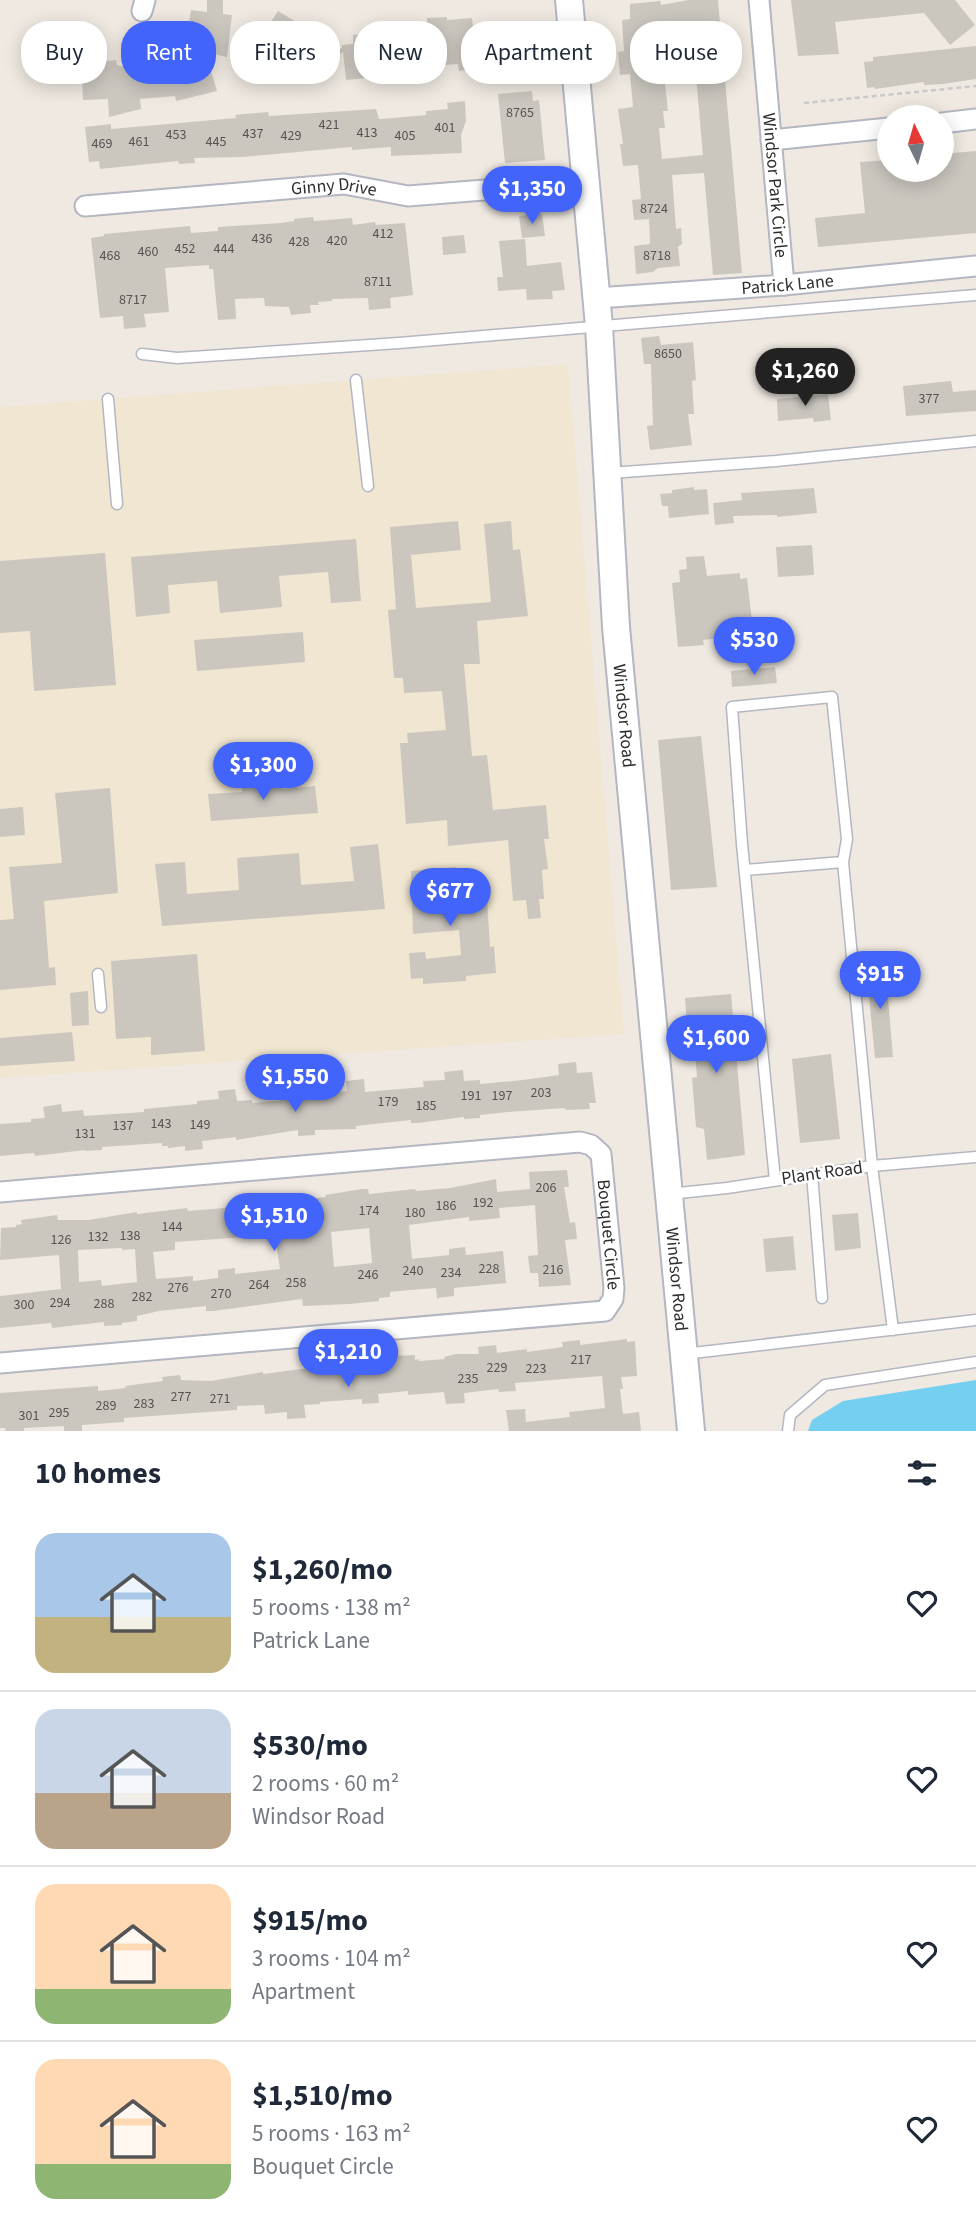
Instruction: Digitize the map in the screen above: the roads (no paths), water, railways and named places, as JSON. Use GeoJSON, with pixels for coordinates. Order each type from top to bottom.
{"type":"FeatureCollection","features":[{"type":"Feature","properties":{"kind":"main road","name":"Windsor Road"},"geometry":{"type":"LineString","coordinates":[[569,0],[597,298],[616,627],[691,1431]]}},
{"type":"Feature","properties":{"kind":"street","name":"Windsor Park Circle"},"geometry":{"type":"LineString","coordinates":[[758,0],[784,285]]}},
{"type":"Feature","properties":{"kind":"street"},"geometry":{"type":"LineString","coordinates":[[954,122],[976,119]]}},
{"type":"Feature","properties":{"kind":"street"},"geometry":{"type":"LineString","coordinates":[[771,140],[877,129]]}},
{"type":"Feature","properties":{"kind":"street","name":"Ginny Drive"},"geometry":{"type":"LineString","coordinates":[[85,206],[344,184],[408,197],[585,182]]}},
{"type":"Feature","properties":{"kind":"street","name":"Patrick Lane"},"geometry":{"type":"LineString","coordinates":[[597,298],[784,285],[976,266]]}},
{"type":"Feature","properties":{"kind":"street","name":"Bouquet Circle"},"geometry":{"type":"LineString","coordinates":[[0,1192],[580,1142],[591,1145],[601,1154],[614,1288],[613,1299],[605,1311],[0,1363]]}},
{"type":"Feature","properties":{"kind":"lane"},"geometry":{"type":"LineString","coordinates":[[142,354],[177,358],[399,343],[976,295]]}},
{"type":"Feature","properties":{"kind":"lane"},"geometry":{"type":"LineString","coordinates":[[356,380],[368,486]]}},
{"type":"Feature","properties":{"kind":"lane"},"geometry":{"type":"LineString","coordinates":[[108,399],[117,504]]}},
{"type":"Feature","properties":{"kind":"lane"},"geometry":{"type":"LineString","coordinates":[[606,473],[748,463],[976,441]]}},
{"type":"Feature","properties":{"kind":"lane"},"geometry":{"type":"LineString","coordinates":[[775,1180],[732,706],[832,697],[847,839],[843,862],[872,1166],[893,1330]]}},
{"type":"Feature","properties":{"kind":"lane"},"geometry":{"type":"LineString","coordinates":[[745,870],[843,862]]}},
{"type":"Feature","properties":{"kind":"lane"},"geometry":{"type":"LineString","coordinates":[[98,974],[101,1007]]}},
{"type":"Feature","properties":{"kind":"lane","name":"Plant Road"},"geometry":{"type":"LineString","coordinates":[[668,1194],[872,1166],[976,1157]]}},
{"type":"Feature","properties":{"kind":"lane"},"geometry":{"type":"LineString","coordinates":[[812,1174],[822,1298]]}},
{"type":"Feature","properties":{"kind":"lane"},"geometry":{"type":"LineString","coordinates":[[683,1354],[976,1320]]}},
{"type":"Feature","properties":{"kind":"lane"},"geometry":{"type":"LineString","coordinates":[[788,1431],[790,1415],[825,1385],[976,1362]]}},
{"type":"Feature","properties":{"kind":"water"},"geometry":{"type":"Polygon","coordinates":[[[976,1380],[976,1431],[808,1431],[812,1420],[843,1401],[976,1380]]]}}]}
